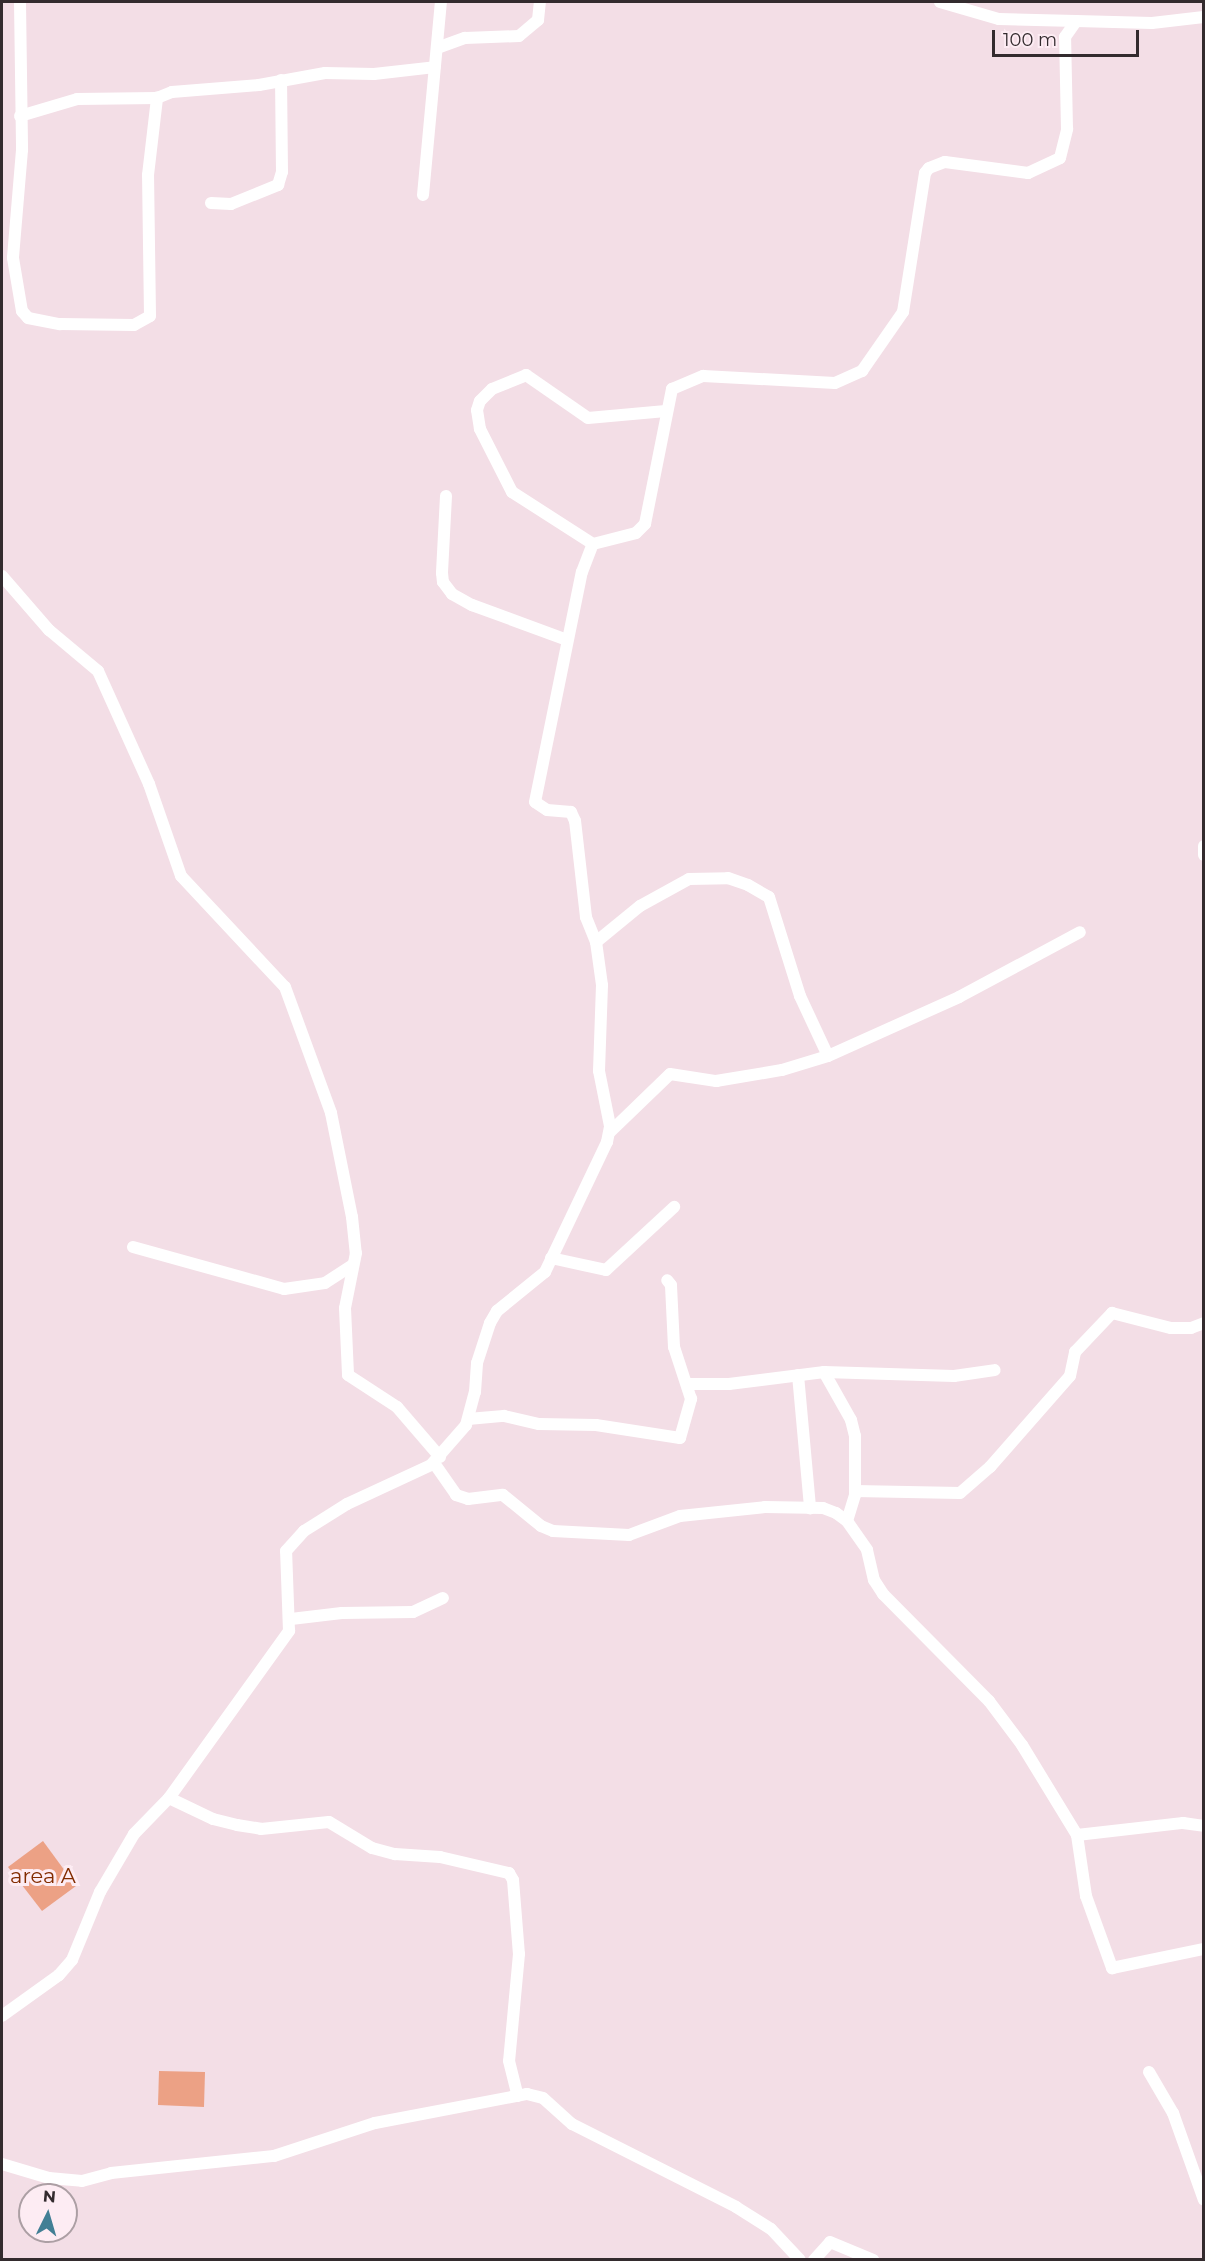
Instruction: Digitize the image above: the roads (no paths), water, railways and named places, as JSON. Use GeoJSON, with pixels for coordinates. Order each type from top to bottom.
{"type":"FeatureCollection","features":[{"type":"Feature","properties":{"kind":"street"},"geometry":{"type":"LineString","coordinates":[[20,2],[22,150],[13,258],[22,310],[36,321],[134,325],[145,321],[152,311],[148,175],[157,98]]}},
{"type":"Feature","properties":{"kind":"street"},"geometry":{"type":"LineString","coordinates":[[423,195],[441,2]]}},
{"type":"Feature","properties":{"kind":"street"},"geometry":{"type":"LineString","coordinates":[[437,48],[465,38],[519,36],[538,20],[540,2]]}},
{"type":"Feature","properties":{"kind":"street"},"geometry":{"type":"LineString","coordinates":[[940,2],[999,19],[1152,23],[1203,17]]}},
{"type":"Feature","properties":{"kind":"street"},"geometry":{"type":"LineString","coordinates":[[666,411],[588,418],[526,375],[500,385],[480,401],[477,410],[480,429],[512,492],[593,544],[636,533],[645,524],[666,411],[676,384],[704,376],[835,383],[862,371],[903,312],[925,173],[929,168],[945,162],[1028,173],[1060,158],[1067,129],[1065,37],[1076,21]]}},
{"type":"Feature","properties":{"kind":"street"},"geometry":{"type":"LineString","coordinates":[[20,116],[77,99],[157,98],[172,92],[325,73],[374,74],[435,67]]}},
{"type":"Feature","properties":{"kind":"street"},"geometry":{"type":"LineString","coordinates":[[211,203],[231,204],[278,185],[282,172],[281,80]]}},
{"type":"Feature","properties":{"kind":"street"},"geometry":{"type":"LineString","coordinates":[[21,100],[34,111]]}},
{"type":"Feature","properties":{"kind":"street"},"geometry":{"type":"LineString","coordinates":[[446,496],[442,573],[443,582],[452,594],[472,606],[567,640]]}},
{"type":"Feature","properties":{"kind":"street"},"geometry":{"type":"LineString","coordinates":[[593,544],[582,572],[535,802],[548,810],[571,812],[575,821],[586,917],[596,942],[603,1013],[599,1071],[610,1132]]}},
{"type":"Feature","properties":{"kind":"street"},"geometry":{"type":"LineString","coordinates":[[2,576],[49,630],[98,671],[149,784],[181,876],[285,987],[331,1113],[352,1217],[356,1254],[345,1308],[348,1375],[397,1407],[437,1460],[456,1495],[468,1499],[503,1495],[541,1526],[553,1531],[629,1535],[680,1516],[700,1513],[810,1508],[823,1508],[847,1521],[867,1550],[874,1580],[883,1594],[989,1701],[1022,1745],[1077,1835],[1086,1896],[1112,1968],[1203,1949]]}},
{"type":"Feature","properties":{"kind":"street"},"geometry":{"type":"LineString","coordinates":[[1203,846],[1203,855]]}},
{"type":"Feature","properties":{"kind":"street"},"geometry":{"type":"LineString","coordinates":[[596,942],[640,906],[689,879],[729,878],[747,885],[769,897],[800,996],[828,1056]]}},
{"type":"Feature","properties":{"kind":"street"},"geometry":{"type":"LineString","coordinates":[[2,2016],[60,1975],[72,1960],[100,1892],[134,1833],[169,1798],[257,1679],[273,1650],[289,1631],[291,1619],[284,1556],[304,1531],[347,1504],[437,1460],[468,1419],[475,1392],[477,1363],[490,1323],[497,1311],[545,1272],[577,1210],[610,1132],[670,1074],[716,1081],[782,1070],[828,1056],[969,992],[1080,932]]}},
{"type":"Feature","properties":{"kind":"street"},"geometry":{"type":"LineString","coordinates":[[551,1258],[606,1270],[674,1207]]}},
{"type":"Feature","properties":{"kind":"street"},"geometry":{"type":"LineString","coordinates":[[133,1247],[285,1289],[325,1283],[353,1265]]}},
{"type":"Feature","properties":{"kind":"street"},"geometry":{"type":"LineString","coordinates":[[468,1419],[504,1416],[539,1424],[596,1425],[680,1438],[691,1399],[688,1384],[674,1347],[671,1285],[667,1280]]}},
{"type":"Feature","properties":{"kind":"street"},"geometry":{"type":"LineString","coordinates":[[855,1491],[960,1493],[990,1467],[1070,1377],[1075,1352],[1112,1313],[1171,1328],[1191,1328],[1203,1323]]}},
{"type":"Feature","properties":{"kind":"street"},"geometry":{"type":"LineString","coordinates":[[688,1384],[729,1384],[824,1372],[954,1376],[995,1370]]}},
{"type":"Feature","properties":{"kind":"street"},"geometry":{"type":"LineString","coordinates":[[824,1372],[851,1420],[856,1457],[855,1491],[847,1521]]}},
{"type":"Feature","properties":{"kind":"street"},"geometry":{"type":"LineString","coordinates":[[798,1375],[810,1508]]}},
{"type":"Feature","properties":{"kind":"street"},"geometry":{"type":"LineString","coordinates":[[291,1619],[342,1613],[413,1612],[443,1598]]}},
{"type":"Feature","properties":{"kind":"street"},"geometry":{"type":"LineString","coordinates":[[169,1798],[213,1820],[237,1826],[261,1829],[328,1822],[372,1848],[395,1854],[440,1857],[509,1872],[519,1954],[509,2061],[518,2096]]}},
{"type":"Feature","properties":{"kind":"street"},"geometry":{"type":"LineString","coordinates":[[1077,1835],[1183,1823],[1203,1826]]}},
{"type":"Feature","properties":{"kind":"street"},"geometry":{"type":"LineString","coordinates":[[1149,2072],[1173,2114],[1203,2200]]}},
{"type":"Feature","properties":{"kind":"street"},"geometry":{"type":"LineString","coordinates":[[2,2164],[49,2178],[82,2181],[120,2172],[274,2156],[375,2123],[527,2094],[543,2098],[572,2124],[736,2207],[771,2229],[800,2259]]}},
{"type":"Feature","properties":{"kind":"street"},"geometry":{"type":"LineString","coordinates":[[814,2259],[830,2242],[873,2259]]}},
{"type":"Feature","properties":{"kind":"park label","name":"area A"},"geometry":{"type":"Point","coordinates":[43,1876]}}]}
